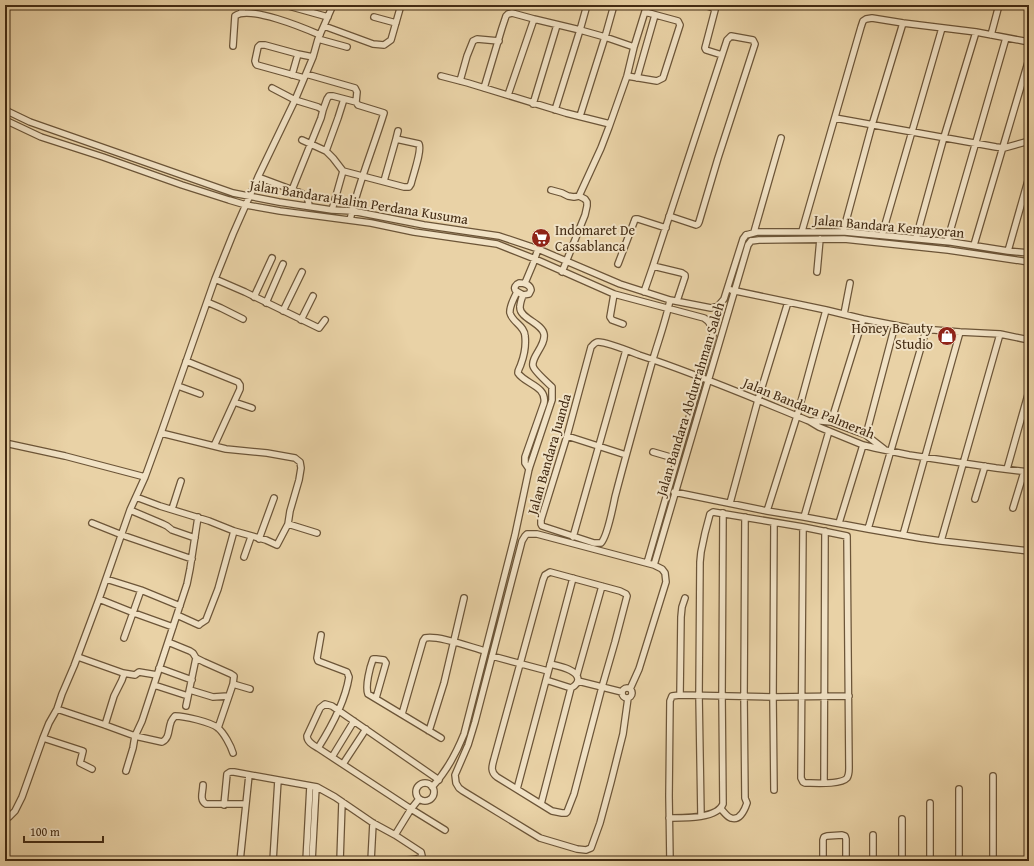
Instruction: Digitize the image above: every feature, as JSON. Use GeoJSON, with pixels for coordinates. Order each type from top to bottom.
{"type":"FeatureCollection","features":[{"type":"Feature","properties":{"kind":"street"},"geometry":{"type":"LineString","coordinates":[[242,5],[242,14]]}},
{"type":"Feature","properties":{"kind":"street"},"geometry":{"type":"LineString","coordinates":[[285,5],[328,17]]}},
{"type":"Feature","properties":{"kind":"street"},"geometry":{"type":"LineString","coordinates":[[5,819],[15,811],[22,797],[48,723],[57,709],[78,657],[130,510],[145,477],[161,433],[215,279],[300,76],[333,5]]}},
{"type":"Feature","properties":{"kind":"street"},"geometry":{"type":"LineString","coordinates":[[324,26],[381,46],[391,40],[401,5]]}},
{"type":"Feature","properties":{"kind":"street"},"geometry":{"type":"LineString","coordinates":[[555,110],[587,5]]}},
{"type":"Feature","properties":{"kind":"street"},"geometry":{"type":"LineString","coordinates":[[580,116],[614,5]]}},
{"type":"Feature","properties":{"kind":"street"},"geometry":{"type":"LineString","coordinates":[[579,196],[610,125],[627,76],[647,5]]}},
{"type":"Feature","properties":{"kind":"street"},"geometry":{"type":"LineString","coordinates":[[705,5],[715,10],[705,48],[706,50],[722,55]]}},
{"type":"Feature","properties":{"kind":"street"},"geometry":{"type":"LineString","coordinates":[[991,35],[999,5]]}},
{"type":"Feature","properties":{"kind":"street"},"geometry":{"type":"LineString","coordinates":[[484,88],[504,21],[508,14],[512,12],[605,37],[634,47]]}},
{"type":"Feature","properties":{"kind":"street"},"geometry":{"type":"LineString","coordinates":[[627,76],[657,81],[661,80],[663,78],[680,25],[678,21],[645,12]]}},
{"type":"Feature","properties":{"kind":"street"},"geometry":{"type":"LineString","coordinates":[[233,46],[235,16],[237,14],[255,14],[275,18],[347,47]]}},
{"type":"Feature","properties":{"kind":"street"},"geometry":{"type":"LineString","coordinates":[[637,78],[655,15]]}},
{"type":"Feature","properties":{"kind":"street"},"geometry":{"type":"LineString","coordinates":[[374,17],[396,22]]}},
{"type":"Feature","properties":{"kind":"street"},"geometry":{"type":"LineString","coordinates":[[802,231],[864,21],[866,19],[872,18],[976,32],[1029,42]]}},
{"type":"Feature","properties":{"kind":"street"},"geometry":{"type":"LineString","coordinates":[[508,95],[534,19]]}},
{"type":"Feature","properties":{"kind":"street"},"geometry":{"type":"LineString","coordinates":[[843,232],[872,125],[903,23]]}},
{"type":"Feature","properties":{"kind":"street"},"geometry":{"type":"LineString","coordinates":[[533,104],[557,25]]}},
{"type":"Feature","properties":{"kind":"street"},"geometry":{"type":"LineString","coordinates":[[882,235],[942,28]]}},
{"type":"Feature","properties":{"kind":"street"},"geometry":{"type":"LineString","coordinates":[[916,238],[944,137],[976,32]]}},
{"type":"Feature","properties":{"kind":"street"},"geometry":{"type":"LineString","coordinates":[[644,292],[666,228],[669,216],[727,40],[731,36],[753,40],[755,44],[698,224],[696,226],[669,216]]}},
{"type":"Feature","properties":{"kind":"street"},"geometry":{"type":"LineString","coordinates":[[946,242],[1006,38]]}},
{"type":"Feature","properties":{"kind":"street"},"geometry":{"type":"LineString","coordinates":[[460,81],[467,56],[474,41],[477,39],[498,41]]}},
{"type":"Feature","properties":{"kind":"street"},"geometry":{"type":"LineString","coordinates":[[309,57],[262,45],[258,47],[255,63],[257,65],[300,76],[355,88],[357,92],[356,102]]}},
{"type":"Feature","properties":{"kind":"street"},"geometry":{"type":"LineString","coordinates":[[298,54],[300,76]]}},
{"type":"Feature","properties":{"kind":"street"},"geometry":{"type":"LineString","coordinates":[[974,245],[1004,148],[1029,59]]}},
{"type":"Feature","properties":{"kind":"street"},"geometry":{"type":"LineString","coordinates":[[441,76],[508,95],[533,104],[610,125]]}},
{"type":"Feature","properties":{"kind":"street"},"geometry":{"type":"LineString","coordinates":[[272,88],[291,98],[323,110]]}},
{"type":"Feature","properties":{"kind":"street"},"geometry":{"type":"LineString","coordinates":[[292,190],[329,96],[356,102],[358,105],[384,113],[350,220]]}},
{"type":"Feature","properties":{"kind":"street"},"geometry":{"type":"LineString","coordinates":[[326,151],[344,99]]}},
{"type":"Feature","properties":{"kind":"street","name":"Jalan Bandara Halim Perdana Kusuma"},"geometry":{"type":"LineString","coordinates":[[5,110],[30,122],[233,193],[249,197],[332,210],[352,211],[424,225],[500,236],[538,249],[620,284],[670,300],[711,308]]}},
{"type":"Feature","properties":{"kind":"street"},"geometry":{"type":"LineString","coordinates":[[835,118],[1004,148],[1029,141]]}},
{"type":"Feature","properties":{"kind":"street","name":"Jalan Bandara Halim Perdana Kusuma"},"geometry":{"type":"LineString","coordinates":[[5,120],[41,137],[184,186],[246,205],[371,223],[414,232],[497,244],[614,294],[704,318]]}},
{"type":"Feature","properties":{"kind":"street"},"geometry":{"type":"LineString","coordinates":[[384,181],[398,131]]}},
{"type":"Feature","properties":{"kind":"street"},"geometry":{"type":"LineString","coordinates":[[754,232],[781,138]]}},
{"type":"Feature","properties":{"kind":"street"},"geometry":{"type":"LineString","coordinates":[[302,140],[326,151],[343,171],[409,187],[419,154],[420,145],[417,143],[396,139]]}},
{"type":"Feature","properties":{"kind":"street"},"geometry":{"type":"LineString","coordinates":[[332,210],[343,171]]}},
{"type":"Feature","properties":{"kind":"street"},"geometry":{"type":"LineString","coordinates":[[184,186],[187,177]]}},
{"type":"Feature","properties":{"kind":"street"},"geometry":{"type":"LineString","coordinates":[[258,177],[306,195],[309,206]]}},
{"type":"Feature","properties":{"kind":"street"},"geometry":{"type":"LineString","coordinates":[[1008,251],[1029,177]]}},
{"type":"Feature","properties":{"kind":"street"},"geometry":{"type":"LineString","coordinates":[[551,190],[568,196],[579,196],[587,202],[587,209],[562,272]]}},
{"type":"Feature","properties":{"kind":"street"},"geometry":{"type":"LineString","coordinates":[[618,264],[635,219],[666,228]]}},
{"type":"Feature","properties":{"kind":"street","name":"Jalan Bandara Kemayoran"},"geometry":{"type":"LineString","coordinates":[[746,235],[754,232],[843,232],[916,238],[1008,251],[1029,252]]}},
{"type":"Feature","properties":{"kind":"street"},"geometry":{"type":"LineString","coordinates":[[746,235],[751,241]]}},
{"type":"Feature","properties":{"kind":"street","name":"Jalan Bandara Abdurrahman Saleh"},"geometry":{"type":"LineString","coordinates":[[711,308],[716,307],[724,299],[743,239],[746,235]]}},
{"type":"Feature","properties":{"kind":"street"},"geometry":{"type":"LineString","coordinates":[[818,272],[820,239]]}},
{"type":"Feature","properties":{"kind":"street","name":"Jalan Bandara Kemayoran"},"geometry":{"type":"LineString","coordinates":[[751,241],[844,239],[948,250],[1029,262]]}},
{"type":"Feature","properties":{"kind":"street","name":"Jalan Bandara Abdurrahman Saleh"},"geometry":{"type":"LineString","coordinates":[[654,565],[720,337],[748,245],[751,241]]}},
{"type":"Feature","properties":{"kind":"street"},"geometry":{"type":"LineString","coordinates":[[525,283],[538,249]]}},
{"type":"Feature","properties":{"kind":"street"},"geometry":{"type":"LineString","coordinates":[[254,297],[272,258]]}},
{"type":"Feature","properties":{"kind":"street"},"geometry":{"type":"LineString","coordinates":[[266,303],[283,264]]}},
{"type":"Feature","properties":{"kind":"street"},"geometry":{"type":"LineString","coordinates":[[653,266],[685,275],[677,301]]}},
{"type":"Feature","properties":{"kind":"street"},"geometry":{"type":"LineString","coordinates":[[283,311],[302,272]]}},
{"type":"Feature","properties":{"kind":"street"},"geometry":{"type":"LineString","coordinates":[[215,279],[320,328],[325,320]]}},
{"type":"Feature","properties":{"kind":"street"},"geometry":{"type":"LineString","coordinates":[[432,787],[450,764],[457,752],[462,738],[515,535],[529,469],[552,400],[552,387],[533,366],[533,361],[543,340],[544,334],[537,324],[521,312],[520,307],[524,295],[528,294],[530,291],[530,286],[525,283],[519,283],[516,284],[515,288],[517,292],[511,306],[510,313],[525,334],[521,364],[518,371],[519,375],[538,388],[545,398],[525,456],[525,462],[529,469]]}},
{"type":"Feature","properties":{"kind":"street"},"geometry":{"type":"LineString","coordinates":[[844,314],[850,283]]}},
{"type":"Feature","properties":{"kind":"street"},"geometry":{"type":"LineString","coordinates":[[727,290],[895,325],[926,330],[1000,334],[1029,340]]}},
{"type":"Feature","properties":{"kind":"street"},"geometry":{"type":"LineString","coordinates":[[517,292],[524,295]]}},
{"type":"Feature","properties":{"kind":"street"},"geometry":{"type":"LineString","coordinates":[[614,294],[610,317],[612,320],[623,324]]}},
{"type":"Feature","properties":{"kind":"street"},"geometry":{"type":"LineString","coordinates":[[301,320],[313,296]]}},
{"type":"Feature","properties":{"kind":"street","name":"Jalan Bandara Juanda"},"geometry":{"type":"LineString","coordinates":[[670,300],[668,309],[653,360],[626,455],[603,541],[601,543],[594,543],[573,537],[541,524],[591,347],[598,342],[608,344],[626,350],[653,360],[700,377]]}},
{"type":"Feature","properties":{"kind":"street"},"geometry":{"type":"LineString","coordinates":[[207,302],[243,319]]}},
{"type":"Feature","properties":{"kind":"street"},"geometry":{"type":"LineString","coordinates":[[730,503],[758,400],[788,302]]}},
{"type":"Feature","properties":{"kind":"street"},"geometry":{"type":"LineString","coordinates":[[767,511],[797,416],[826,310]]}},
{"type":"Feature","properties":{"kind":"street","name":"Jalan Bandara Abdurrahman Saleh"},"geometry":{"type":"LineString","coordinates":[[647,563],[713,335],[709,322],[704,318]]}},
{"type":"Feature","properties":{"kind":"street"},"geometry":{"type":"LineString","coordinates":[[831,422],[863,319]]}},
{"type":"Feature","properties":{"kind":"street"},"geometry":{"type":"LineString","coordinates":[[866,435],[895,325]]}},
{"type":"Feature","properties":{"kind":"street"},"geometry":{"type":"LineString","coordinates":[[868,529],[926,330]]}},
{"type":"Feature","properties":{"kind":"street"},"geometry":{"type":"LineString","coordinates":[[903,535],[960,332]]}},
{"type":"Feature","properties":{"kind":"street"},"geometry":{"type":"LineString","coordinates":[[941,541],[1000,334]]}},
{"type":"Feature","properties":{"kind":"street"},"geometry":{"type":"LineString","coordinates":[[713,335],[720,337]]}},
{"type":"Feature","properties":{"kind":"street"},"geometry":{"type":"LineString","coordinates":[[573,537],[626,350]]}},
{"type":"Feature","properties":{"kind":"street"},"geometry":{"type":"LineString","coordinates":[[186,361],[238,382],[240,385],[214,446]]}},
{"type":"Feature","properties":{"kind":"street"},"geometry":{"type":"LineString","coordinates":[[521,364],[533,366]]}},
{"type":"Feature","properties":{"kind":"street","name":"Jalan Bandara Palmerah"},"geometry":{"type":"LineString","coordinates":[[700,377],[809,421],[819,427],[863,445],[925,457],[1027,472]]}},
{"type":"Feature","properties":{"kind":"street"},"geometry":{"type":"LineString","coordinates":[[178,386],[200,394]]}},
{"type":"Feature","properties":{"kind":"street"},"geometry":{"type":"LineString","coordinates":[[1007,469],[1029,391]]}},
{"type":"Feature","properties":{"kind":"street"},"geometry":{"type":"LineString","coordinates":[[545,398],[552,400]]}},
{"type":"Feature","properties":{"kind":"street"},"geometry":{"type":"LineString","coordinates":[[234,402],[252,408]]}},
{"type":"Feature","properties":{"kind":"street"},"geometry":{"type":"LineString","coordinates":[[809,421],[831,422],[866,435],[884,449]]}},
{"type":"Feature","properties":{"kind":"street"},"geometry":{"type":"LineString","coordinates":[[804,517],[829,431]]}},
{"type":"Feature","properties":{"kind":"street"},"geometry":{"type":"LineString","coordinates":[[136,497],[277,545],[288,524],[301,468],[300,462],[295,458],[268,453],[226,449],[161,433]]}},
{"type":"Feature","properties":{"kind":"street"},"geometry":{"type":"LineString","coordinates":[[567,436],[626,455]]}},
{"type":"Feature","properties":{"kind":"street"},"geometry":{"type":"LineString","coordinates":[[5,443],[65,456],[145,477]]}},
{"type":"Feature","properties":{"kind":"street"},"geometry":{"type":"LineString","coordinates":[[839,523],[863,445]]}},
{"type":"Feature","properties":{"kind":"street"},"geometry":{"type":"LineString","coordinates":[[653,452],[677,459]]}},
{"type":"Feature","properties":{"kind":"street"},"geometry":{"type":"LineString","coordinates":[[975,500],[985,466]]}},
{"type":"Feature","properties":{"kind":"street"},"geometry":{"type":"LineString","coordinates":[[1013,508],[1027,472]]}},
{"type":"Feature","properties":{"kind":"street"},"geometry":{"type":"LineString","coordinates":[[172,509],[181,481]]}},
{"type":"Feature","properties":{"kind":"street"},"geometry":{"type":"LineString","coordinates":[[674,492],[767,511],[941,541],[1028,551],[1029,542]]}},
{"type":"Feature","properties":{"kind":"street"},"geometry":{"type":"LineString","coordinates":[[259,539],[274,498]]}},
{"type":"Feature","properties":{"kind":"street"},"geometry":{"type":"LineString","coordinates":[[130,510],[163,524],[173,531],[195,538]]}},
{"type":"Feature","properties":{"kind":"street"},"geometry":{"type":"LineString","coordinates":[[701,816],[699,695],[701,552],[710,514],[714,512],[723,513],[745,517],[803,527],[825,531],[846,535],[848,537],[848,776],[842,781],[824,783],[805,783],[801,778],[803,527]]}},
{"type":"Feature","properties":{"kind":"street"},"geometry":{"type":"LineString","coordinates":[[669,818],[701,816],[714,813],[721,808],[723,800],[723,513]]}},
{"type":"Feature","properties":{"kind":"street"},"geometry":{"type":"LineString","coordinates":[[126,771],[135,736],[142,721],[187,584],[198,517]]}},
{"type":"Feature","properties":{"kind":"street"},"geometry":{"type":"LineString","coordinates":[[721,808],[729,817],[737,818],[745,810],[747,803],[745,798],[744,696],[745,517]]}},
{"type":"Feature","properties":{"kind":"street"},"geometry":{"type":"LineString","coordinates":[[774,522],[774,790]]}},
{"type":"Feature","properties":{"kind":"street"},"geometry":{"type":"LineString","coordinates":[[92,523],[192,559]]}},
{"type":"Feature","properties":{"kind":"street"},"geometry":{"type":"LineString","coordinates":[[288,524],[317,533]]}},
{"type":"Feature","properties":{"kind":"street"},"geometry":{"type":"LineString","coordinates":[[177,615],[199,624],[206,620],[218,590],[234,531]]}},
{"type":"Feature","properties":{"kind":"street"},"geometry":{"type":"LineString","coordinates":[[824,783],[825,531]]}},
{"type":"Feature","properties":{"kind":"street"},"geometry":{"type":"LineString","coordinates":[[527,534],[537,534],[647,563],[662,569],[665,573],[666,582],[639,669],[630,689],[632,694],[628,698],[623,734],[600,823],[591,848],[584,850],[540,838],[459,788],[456,783],[455,775],[468,745],[522,542],[527,534]]}},
{"type":"Feature","properties":{"kind":"street"},"geometry":{"type":"LineString","coordinates":[[244,557],[251,536]]}},
{"type":"Feature","properties":{"kind":"street"},"geometry":{"type":"LineString","coordinates":[[552,572],[602,586],[620,591],[627,596],[574,794],[567,812],[559,813],[552,811],[494,775],[492,767],[545,575],[552,572]]}},
{"type":"Feature","properties":{"kind":"street"},"geometry":{"type":"LineString","coordinates":[[517,789],[573,578]]}},
{"type":"Feature","properties":{"kind":"street"},"geometry":{"type":"LineString","coordinates":[[106,579],[141,590],[180,606]]}},
{"type":"Feature","properties":{"kind":"street"},"geometry":{"type":"LineString","coordinates":[[541,804],[571,688],[576,685],[602,586]]}},
{"type":"Feature","properties":{"kind":"street"},"geometry":{"type":"LineString","coordinates":[[124,638],[141,590]]}},
{"type":"Feature","properties":{"kind":"street"},"geometry":{"type":"LineString","coordinates":[[429,731],[444,683],[464,598]]}},
{"type":"Feature","properties":{"kind":"street"},"geometry":{"type":"LineString","coordinates":[[680,695],[680,625],[682,607],[685,598]]}},
{"type":"Feature","properties":{"kind":"street"},"geometry":{"type":"LineString","coordinates":[[99,599],[173,627]]}},
{"type":"Feature","properties":{"kind":"street"},"geometry":{"type":"LineString","coordinates":[[318,748],[330,729],[348,680],[347,672],[318,661],[317,658],[321,635]]}},
{"type":"Feature","properties":{"kind":"street"},"geometry":{"type":"LineString","coordinates":[[402,714],[424,639],[430,637],[485,651]]}},
{"type":"Feature","properties":{"kind":"street"},"geometry":{"type":"LineString","coordinates":[[168,642],[194,653],[196,658],[186,706]]}},
{"type":"Feature","properties":{"kind":"street"},"geometry":{"type":"LineString","coordinates":[[492,656],[548,671]]}},
{"type":"Feature","properties":{"kind":"street"},"geometry":{"type":"LineString","coordinates":[[78,657],[123,673],[135,675],[139,672],[157,675]]}},
{"type":"Feature","properties":{"kind":"street"},"geometry":{"type":"LineString","coordinates":[[196,658],[234,676],[233,684],[218,728]]}},
{"type":"Feature","properties":{"kind":"street"},"geometry":{"type":"LineString","coordinates":[[376,698],[386,663],[384,660],[376,658],[373,659],[372,663],[367,687],[368,694],[441,738]]}},
{"type":"Feature","properties":{"kind":"street"},"geometry":{"type":"LineString","coordinates":[[550,664],[574,672],[578,678],[602,687],[622,692],[624,697],[628,698]]}},
{"type":"Feature","properties":{"kind":"street"},"geometry":{"type":"LineString","coordinates":[[160,668],[192,680]]}},
{"type":"Feature","properties":{"kind":"street"},"geometry":{"type":"LineString","coordinates":[[105,724],[114,696],[123,678],[123,673]]}},
{"type":"Feature","properties":{"kind":"street"},"geometry":{"type":"LineString","coordinates":[[546,680],[571,688]]}},
{"type":"Feature","properties":{"kind":"street"},"geometry":{"type":"LineString","coordinates":[[233,684],[250,689]]}},
{"type":"Feature","properties":{"kind":"street"},"geometry":{"type":"LineString","coordinates":[[154,685],[213,697],[228,696]]}},
{"type":"Feature","properties":{"kind":"street"},"geometry":{"type":"LineString","coordinates":[[622,692],[626,688],[630,689]]}},
{"type":"Feature","properties":{"kind":"street"},"geometry":{"type":"LineString","coordinates":[[670,861],[670,700],[672,696],[849,696]]}},
{"type":"Feature","properties":{"kind":"street"},"geometry":{"type":"LineString","coordinates":[[439,780],[328,704],[325,704],[320,708],[306,736],[308,742],[445,830]]}},
{"type":"Feature","properties":{"kind":"street"},"geometry":{"type":"LineString","coordinates":[[57,709],[105,724],[135,736],[162,742],[167,737],[171,721],[175,716],[181,716],[211,724],[218,728],[230,745],[233,753]]}},
{"type":"Feature","properties":{"kind":"street"},"geometry":{"type":"LineString","coordinates":[[332,757],[354,721]]}},
{"type":"Feature","properties":{"kind":"street"},"geometry":{"type":"LineString","coordinates":[[343,764],[366,729]]}},
{"type":"Feature","properties":{"kind":"street"},"geometry":{"type":"LineString","coordinates":[[42,738],[83,751],[80,762],[92,769]]}},
{"type":"Feature","properties":{"kind":"street"},"geometry":{"type":"LineString","coordinates":[[224,805],[228,773],[232,772],[313,787],[325,791],[373,823],[421,852],[422,856],[415,860],[380,861]]}},
{"type":"Feature","properties":{"kind":"street"},"geometry":{"type":"LineString","coordinates":[[240,861],[249,775]]}},
{"type":"Feature","properties":{"kind":"street"},"geometry":{"type":"LineString","coordinates":[[993,776],[993,861]]}},
{"type":"Feature","properties":{"kind":"street"},"geometry":{"type":"LineString","coordinates":[[273,861],[278,780]]}},
{"type":"Feature","properties":{"kind":"street"},"geometry":{"type":"LineString","coordinates":[[422,783],[428,783],[432,787],[434,793],[431,799],[425,801],[417,797],[417,786],[422,783]]}},
{"type":"Feature","properties":{"kind":"street"},"geometry":{"type":"LineString","coordinates":[[204,785],[203,802],[208,804],[224,805],[246,804]]}},
{"type":"Feature","properties":{"kind":"street"},"geometry":{"type":"LineString","coordinates":[[306,861],[310,836],[313,787]]}},
{"type":"Feature","properties":{"kind":"street"},"geometry":{"type":"LineString","coordinates":[[960,789],[960,861]]}},
{"type":"Feature","properties":{"kind":"street"},"geometry":{"type":"LineString","coordinates":[[395,835],[419,799]]}},
{"type":"Feature","properties":{"kind":"street"},"geometry":{"type":"LineString","coordinates":[[340,861],[342,802]]}},
{"type":"Feature","properties":{"kind":"street"},"geometry":{"type":"LineString","coordinates":[[930,802],[930,861]]}},
{"type":"Feature","properties":{"kind":"street"},"geometry":{"type":"LineString","coordinates":[[902,819],[902,861]]}},
{"type":"Feature","properties":{"kind":"street"},"geometry":{"type":"LineString","coordinates":[[371,861],[373,823]]}},
{"type":"Feature","properties":{"kind":"street"},"geometry":{"type":"LineString","coordinates":[[823,861],[824,837],[842,835],[845,836],[846,839],[846,861]]}},
{"type":"Feature","properties":{"kind":"street"},"geometry":{"type":"LineString","coordinates":[[873,835],[873,861]]}},
{"type":"Feature","properties":{"kind":"street"},"geometry":{"type":"LineString","coordinates":[[310,836],[312,861]]}},
{"type":"Feature","properties":{"kind":"place","name":"Indomaret De Cassablanca"},"geometry":{"type":"Point","coordinates":[541,238]}},
{"type":"Feature","properties":{"kind":"place","name":"Honey Beauty Studio"},"geometry":{"type":"Point","coordinates":[947,336]}}]}
